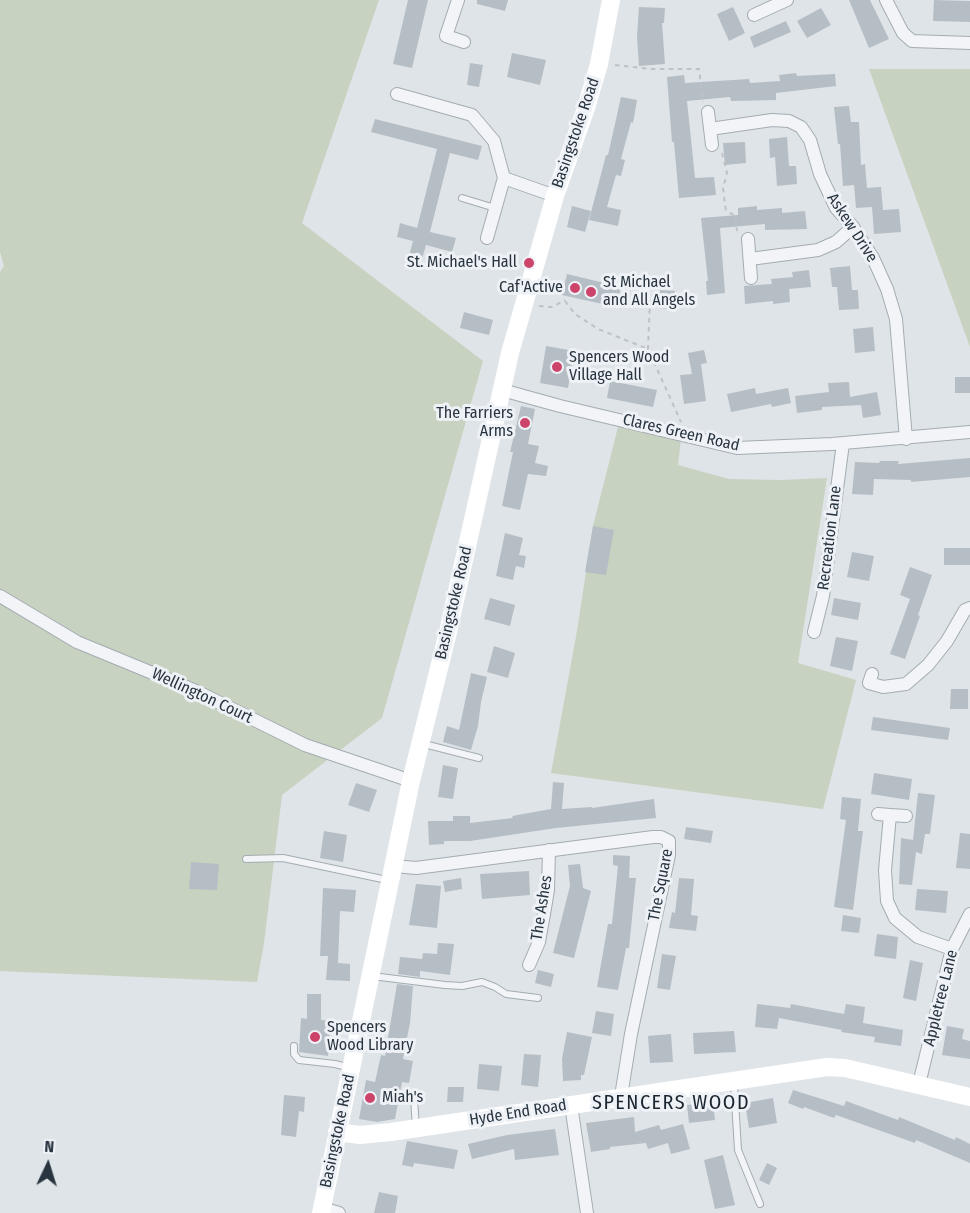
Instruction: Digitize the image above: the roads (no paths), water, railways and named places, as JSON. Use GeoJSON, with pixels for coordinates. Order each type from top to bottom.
{"type":"FeatureCollection","features":[{"type":"Feature","properties":{"kind":"street"},"geometry":{"type":"LineString","coordinates":[[458,0],[442,34],[464,42]]}},
{"type":"Feature","properties":{"kind":"street","name":"Basingstoke Road"},"geometry":{"type":"LineString","coordinates":[[327,1211],[337,1132],[411,781],[448,632],[502,390],[555,196],[599,64],[611,0]]}},
{"type":"Feature","properties":{"kind":"street"},"geometry":{"type":"LineString","coordinates":[[754,15],[766,4],[787,0]]}},
{"type":"Feature","properties":{"kind":"street"},"geometry":{"type":"LineString","coordinates":[[886,0],[903,33],[912,41],[970,43]]}},
{"type":"Feature","properties":{"kind":"street"},"geometry":{"type":"LineString","coordinates":[[397,94],[472,115],[494,141],[504,178],[487,238]]}},
{"type":"Feature","properties":{"kind":"street"},"geometry":{"type":"LineString","coordinates":[[708,112],[712,145]]}},
{"type":"Feature","properties":{"kind":"street","name":"Askew Drive"},"geometry":{"type":"LineString","coordinates":[[710,129],[772,120],[804,124],[820,174],[836,208],[853,227],[873,258],[887,289],[896,319],[906,439]]}},
{"type":"Feature","properties":{"kind":"street"},"geometry":{"type":"LineString","coordinates":[[504,178],[555,196]]}},
{"type":"Feature","properties":{"kind":"street"},"geometry":{"type":"LineString","coordinates":[[750,259],[818,250],[836,242],[853,227]]}},
{"type":"Feature","properties":{"kind":"street"},"geometry":{"type":"LineString","coordinates":[[748,239],[751,278]]}},
{"type":"Feature","properties":{"kind":"street","name":"Clares Green Road"},"geometry":{"type":"LineString","coordinates":[[502,390],[737,448],[906,439],[970,432]]}},
{"type":"Feature","properties":{"kind":"street","name":"Recreation Lane"},"geometry":{"type":"LineString","coordinates":[[814,632],[823,596],[843,443]]}},
{"type":"Feature","properties":{"kind":"street","name":"Wellington Court"},"geometry":{"type":"LineString","coordinates":[[0,596],[77,642],[196,691],[305,745],[411,781]]}},
{"type":"Feature","properties":{"kind":"street"},"geometry":{"type":"LineString","coordinates":[[869,683],[883,687],[906,684],[928,665],[947,641],[965,610],[970,608]]}},
{"type":"Feature","properties":{"kind":"street"},"geometry":{"type":"LineString","coordinates":[[906,816],[884,815],[887,901],[895,918],[918,937],[952,949]]}},
{"type":"Feature","properties":{"kind":"street","name":"The Square"},"geometry":{"type":"LineString","coordinates":[[392,874],[416,868],[653,837],[661,837],[669,841],[669,855],[631,1034],[623,1096]]}},
{"type":"Feature","properties":{"kind":"street","name":"The Ashes"},"geometry":{"type":"LineString","coordinates":[[529,965],[539,942],[547,898],[549,850]]}},
{"type":"Feature","properties":{"kind":"street","name":"Appletree Lane"},"geometry":{"type":"LineString","coordinates":[[919,1084],[952,949],[970,914]]}},
{"type":"Feature","properties":{"kind":"street","name":"Hyde End Road"},"geometry":{"type":"LineString","coordinates":[[337,1132],[369,1134],[417,1128],[827,1067],[845,1068],[970,1097]]}},
{"type":"Feature","properties":{"kind":"street"},"geometry":{"type":"LineString","coordinates":[[571,1105],[587,1213]]}},
{"type":"Feature","properties":{"kind":"lane"},"geometry":{"type":"LineString","coordinates":[[462,198],[495,208]]}},
{"type":"Feature","properties":{"kind":"lane"},"geometry":{"type":"LineString","coordinates":[[420,743],[479,758]]}},
{"type":"Feature","properties":{"kind":"lane"},"geometry":{"type":"LineString","coordinates":[[246,859],[283,858],[392,874]]}},
{"type":"Feature","properties":{"kind":"lane"},"geometry":{"type":"LineString","coordinates":[[371,975],[445,985],[462,986],[482,982],[506,994],[538,998]]}},
{"type":"Feature","properties":{"kind":"lane"},"geometry":{"type":"LineString","coordinates":[[294,1046],[294,1054],[299,1060],[351,1068]]}},
{"type":"Feature","properties":{"kind":"lane"},"geometry":{"type":"LineString","coordinates":[[734,1081],[738,1150],[760,1204]]}},
{"type":"Feature","properties":{"kind":"lane"},"geometry":{"type":"LineString","coordinates":[[414,1098],[417,1128]]}},
{"type":"Feature","properties":{"kind":"place","name":"St. Michael's Hall"},"geometry":{"type":"Point","coordinates":[529,263]}},
{"type":"Feature","properties":{"kind":"place","name":"Caf'Active"},"geometry":{"type":"Point","coordinates":[575,288]}},
{"type":"Feature","properties":{"kind":"place","name":"St Michael and All Angels"},"geometry":{"type":"Point","coordinates":[591,292]}},
{"type":"Feature","properties":{"kind":"place","name":"Spencers Wood Village Hall"},"geometry":{"type":"Point","coordinates":[557,367]}},
{"type":"Feature","properties":{"kind":"place","name":"The Farriers Arms"},"geometry":{"type":"Point","coordinates":[525,423]}},
{"type":"Feature","properties":{"kind":"place","name":"Spencers Wood Library"},"geometry":{"type":"Point","coordinates":[315,1037]}},
{"type":"Feature","properties":{"kind":"place","name":"Miah's"},"geometry":{"type":"Point","coordinates":[370,1098]}},
{"type":"Feature","properties":{"kind":"district","name":"SPENCERS WOOD"},"geometry":{"type":"Point","coordinates":[671,1103]}}]}
